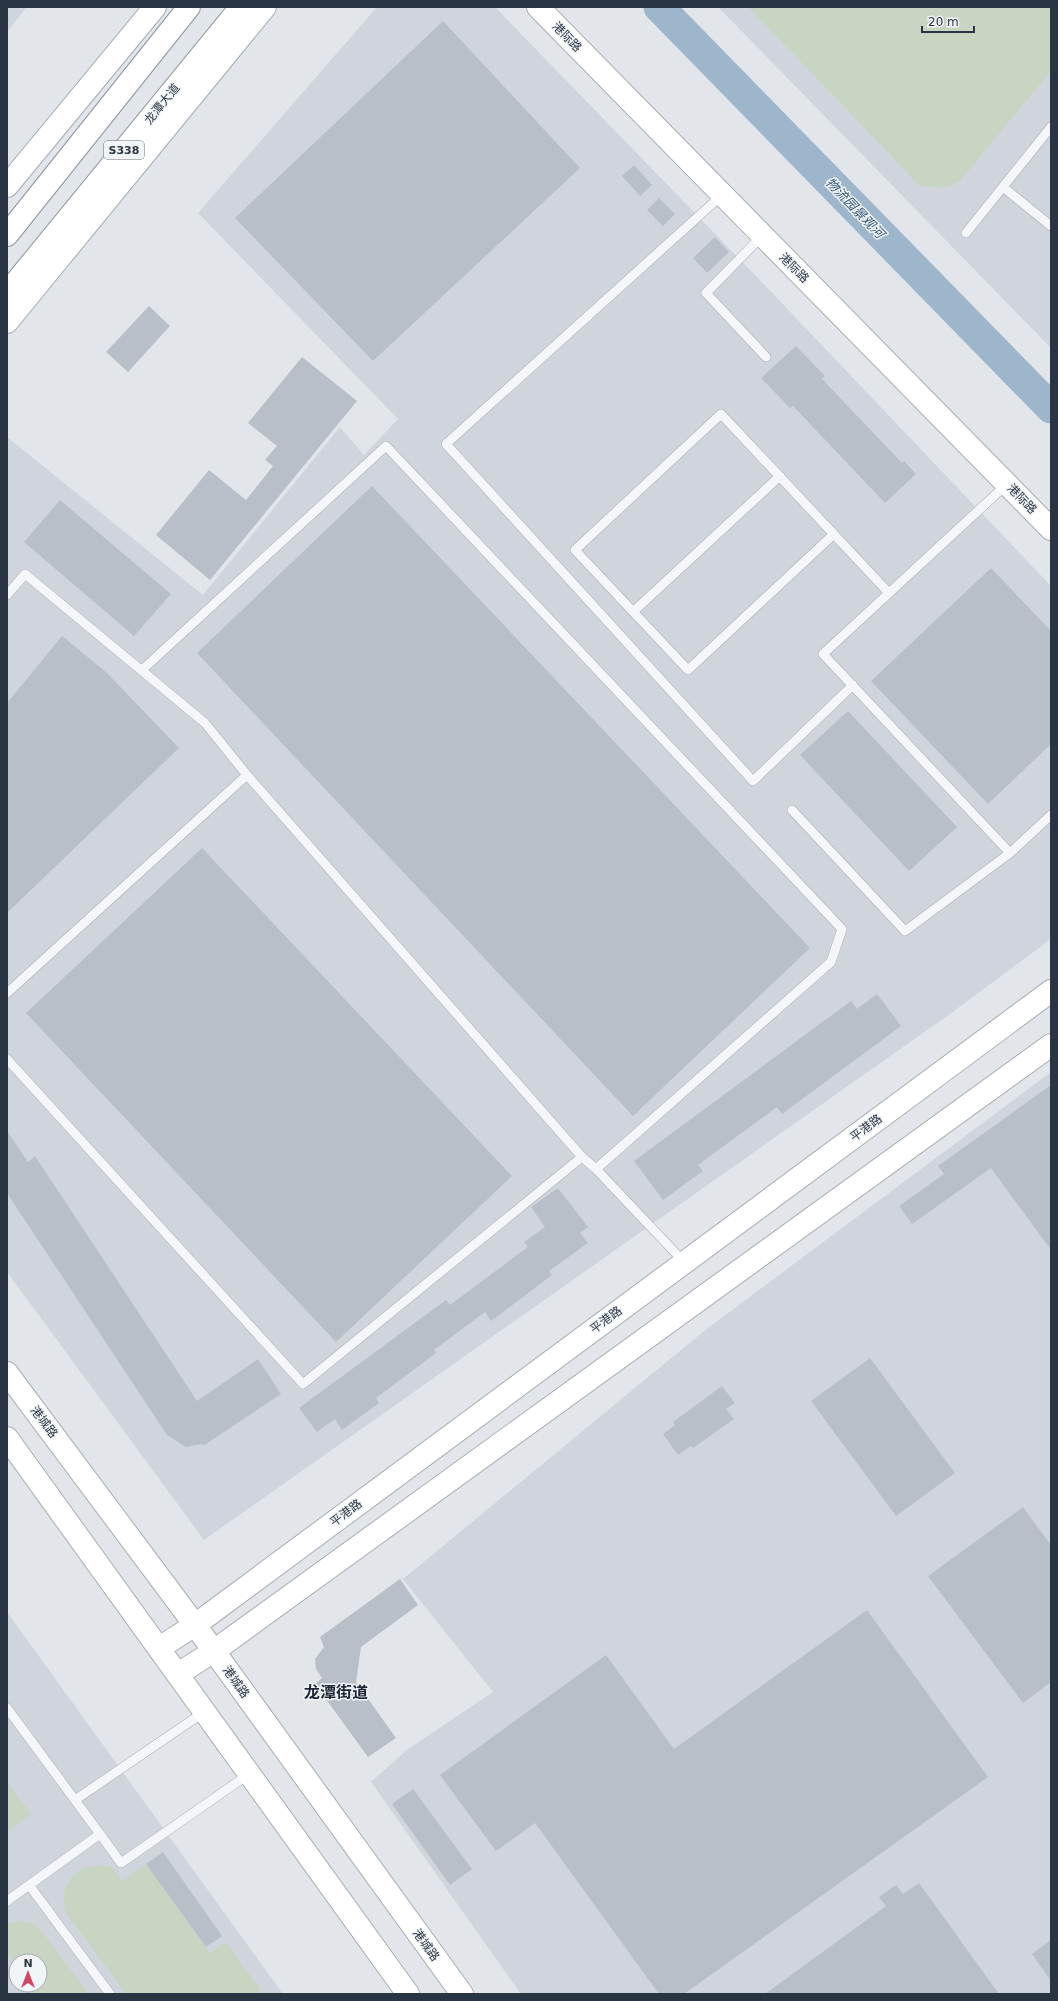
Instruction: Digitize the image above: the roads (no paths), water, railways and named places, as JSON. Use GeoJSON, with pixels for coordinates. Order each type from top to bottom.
{"type":"FeatureCollection","features":[{"type":"Feature","properties":{"kind":"main road"},"geometry":{"type":"LineString","coordinates":[[7,186],[154,7]]}},
{"type":"Feature","properties":{"kind":"main road","name":"S338"},"geometry":{"type":"LineString","coordinates":[[7,235],[189,7]]}},
{"type":"Feature","properties":{"kind":"main road","name":"龙潭大道"},"geometry":{"type":"LineString","coordinates":[[7,293],[241,7]]}},
{"type":"Feature","properties":{"kind":"main road"},"geometry":{"type":"LineString","coordinates":[[7,322],[265,7]]}},
{"type":"Feature","properties":{"kind":"main road","name":"港际路"},"geometry":{"type":"LineString","coordinates":[[538,7],[1051,529]]}},
{"type":"Feature","properties":{"kind":"main road","name":"平港路"},"geometry":{"type":"LineString","coordinates":[[159,1648],[195,1625],[1051,991]]}},
{"type":"Feature","properties":{"kind":"main road"},"geometry":{"type":"LineString","coordinates":[[178,1674],[214,1651],[1051,1045]]}},
{"type":"Feature","properties":{"kind":"main road","name":"港城路"},"geometry":{"type":"LineString","coordinates":[[7,1373],[195,1625],[462,1994]]}},
{"type":"Feature","properties":{"kind":"main road"},"geometry":{"type":"LineString","coordinates":[[7,1438],[408,1994]]}},
{"type":"Feature","properties":{"kind":"lane"},"geometry":{"type":"LineString","coordinates":[[966,233],[1051,127]]}},
{"type":"Feature","properties":{"kind":"lane"},"geometry":{"type":"LineString","coordinates":[[1003,187],[1051,226]]}},
{"type":"Feature","properties":{"kind":"lane"},"geometry":{"type":"LineString","coordinates":[[722,195],[446,444],[753,781],[853,685]]}},
{"type":"Feature","properties":{"kind":"lane"},"geometry":{"type":"LineString","coordinates":[[762,236],[706,292],[766,357]]}},
{"type":"Feature","properties":{"kind":"lane"},"geometry":{"type":"LineString","coordinates":[[834,534],[688,670],[575,550],[721,414],[780,476],[889,593]]}},
{"type":"Feature","properties":{"kind":"lane"},"geometry":{"type":"LineString","coordinates":[[142,670],[386,446],[842,929],[831,962],[596,1169]]}},
{"type":"Feature","properties":{"kind":"lane"},"geometry":{"type":"LineString","coordinates":[[634,612],[780,476]]}},
{"type":"Feature","properties":{"kind":"lane"},"geometry":{"type":"LineString","coordinates":[[1007,484],[823,654],[1010,853]]}},
{"type":"Feature","properties":{"kind":"lane"},"geometry":{"type":"LineString","coordinates":[[7,595],[25,574],[205,723],[247,775],[582,1157],[596,1169],[684,1262]]}},
{"type":"Feature","properties":{"kind":"lane"},"geometry":{"type":"LineString","coordinates":[[7,993],[247,775]]}},
{"type":"Feature","properties":{"kind":"lane"},"geometry":{"type":"LineString","coordinates":[[792,810],[905,931],[1010,853],[1051,815]]}},
{"type":"Feature","properties":{"kind":"lane"},"geometry":{"type":"LineString","coordinates":[[7,1059],[303,1384],[582,1157]]}},
{"type":"Feature","properties":{"kind":"lane"},"geometry":{"type":"LineString","coordinates":[[7,1708],[121,1863],[250,1774]]}},
{"type":"Feature","properties":{"kind":"lane"},"geometry":{"type":"LineString","coordinates":[[75,1800],[204,1712]]}},
{"type":"Feature","properties":{"kind":"lane"},"geometry":{"type":"LineString","coordinates":[[7,1901],[100,1834]]}},
{"type":"Feature","properties":{"kind":"lane"},"geometry":{"type":"LineString","coordinates":[[29,1885],[110,1994]]}},
{"type":"Feature","properties":{"kind":"waterway","name":"物流园景观河"},"geometry":{"type":"LineString","coordinates":[[659,7],[1051,408]]}},
{"type":"Feature","properties":{"kind":"district","name":"龙潭街道"},"geometry":{"type":"Point","coordinates":[336,1692]}}]}
